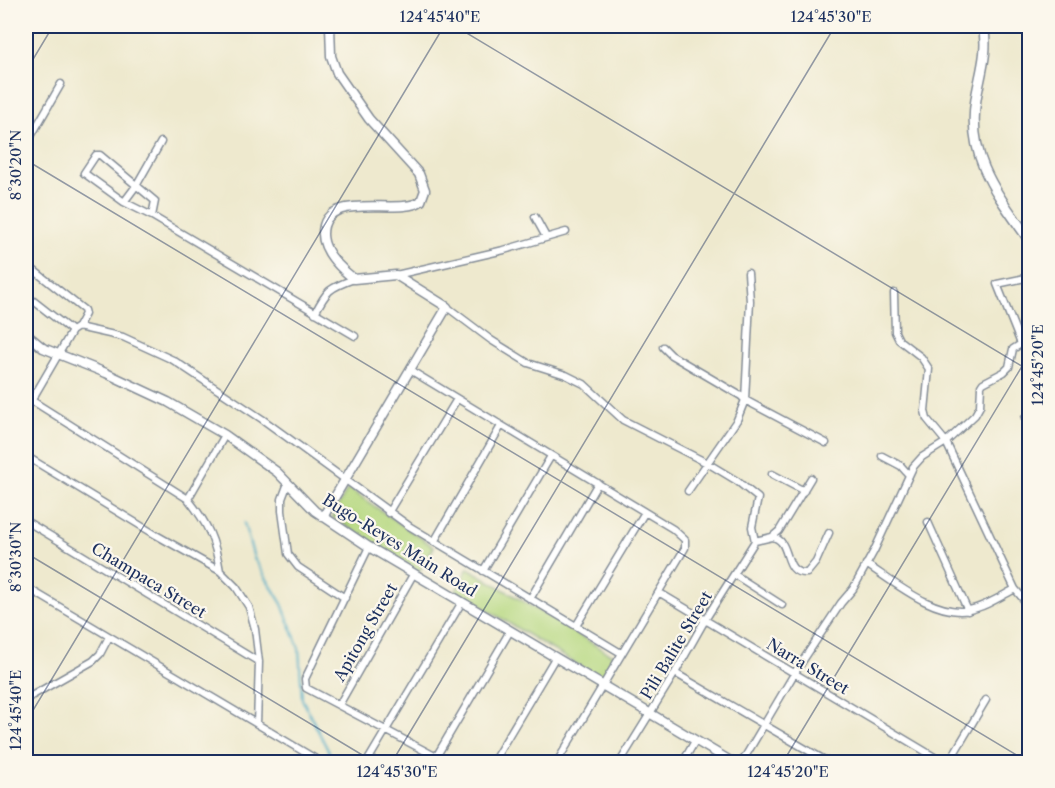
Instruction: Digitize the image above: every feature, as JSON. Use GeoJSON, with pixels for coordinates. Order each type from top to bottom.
{"type":"FeatureCollection","features":[{"type":"Feature","properties":{"kind":"main road"},"geometry":{"type":"LineString","coordinates":[[983,26],[985,47],[974,115],[979,158],[988,178],[1029,241]]}},
{"type":"Feature","properties":{"kind":"street"},"geometry":{"type":"LineString","coordinates":[[330,26],[332,56],[337,73],[369,119],[418,174],[425,190],[421,201],[409,207],[360,206],[336,212],[329,218],[324,226],[324,243],[340,268],[354,279]]}},
{"type":"Feature","properties":{"kind":"street"},"geometry":{"type":"LineString","coordinates":[[27,140],[61,84]]}},
{"type":"Feature","properties":{"kind":"street"},"geometry":{"type":"LineString","coordinates":[[124,202],[136,186],[161,142]]}},
{"type":"Feature","properties":{"kind":"street"},"geometry":{"type":"LineString","coordinates":[[152,216],[155,201],[99,154],[96,155],[86,168],[86,174],[124,202],[152,216],[355,336]]}},
{"type":"Feature","properties":{"kind":"street"},"geometry":{"type":"LineString","coordinates":[[535,217],[546,237]]}},
{"type":"Feature","properties":{"kind":"street"},"geometry":{"type":"LineString","coordinates":[[315,314],[333,286],[354,279],[396,274],[504,250],[566,232]]}},
{"type":"Feature","properties":{"kind":"street"},"geometry":{"type":"LineString","coordinates":[[26,264],[84,310],[85,314],[58,354],[26,410]]}},
{"type":"Feature","properties":{"kind":"street"},"geometry":{"type":"LineString","coordinates":[[688,491],[737,420],[745,400],[750,301],[748,273]]}},
{"type":"Feature","properties":{"kind":"street"},"geometry":{"type":"LineString","coordinates":[[396,274],[528,363],[566,375],[584,384],[623,420],[737,481],[758,498],[752,527],[755,542],[772,537],[784,542],[791,567],[801,574],[811,570],[828,532]]}},
{"type":"Feature","properties":{"kind":"street"},"geometry":{"type":"LineString","coordinates":[[1021,344],[997,284],[1029,277]]}},
{"type":"Feature","properties":{"kind":"street"},"geometry":{"type":"LineString","coordinates":[[894,293],[895,332],[899,340],[926,362],[929,377],[925,411],[927,419],[946,442],[1015,589],[1029,607]]}},
{"type":"Feature","properties":{"kind":"street"},"geometry":{"type":"LineString","coordinates":[[26,295],[75,329],[123,337],[173,360],[262,419],[388,513],[621,653]]}},
{"type":"Feature","properties":{"kind":"street"},"geometry":{"type":"LineString","coordinates":[[323,516],[447,307]]}},
{"type":"Feature","properties":{"kind":"street","name":"Bugo-Reyes Main Road"},"geometry":{"type":"LineString","coordinates":[[26,334],[39,345],[58,354],[151,393],[225,435],[262,461],[288,483],[306,503],[369,547],[732,762]]}},
{"type":"Feature","properties":{"kind":"street"},"geometry":{"type":"LineString","coordinates":[[742,762],[794,674],[841,603],[853,589],[917,461],[946,442],[978,410],[979,391],[983,383],[1009,367],[1013,349],[1021,344],[1029,343]]}},
{"type":"Feature","properties":{"kind":"street"},"geometry":{"type":"LineString","coordinates":[[663,347],[671,355],[745,400],[826,443]]}},
{"type":"Feature","properties":{"kind":"street"},"geometry":{"type":"LineString","coordinates":[[410,370],[683,536],[686,545],[660,593],[556,762]]}},
{"type":"Feature","properties":{"kind":"street"},"geometry":{"type":"LineString","coordinates":[[388,513],[457,399]]}},
{"type":"Feature","properties":{"kind":"street"},"geometry":{"type":"LineString","coordinates":[[31,400],[188,499],[203,517],[211,533],[220,571]]}},
{"type":"Feature","properties":{"kind":"street"},"geometry":{"type":"LineString","coordinates":[[434,542],[501,426]]}},
{"type":"Feature","properties":{"kind":"street"},"geometry":{"type":"LineString","coordinates":[[188,499],[225,435]]}},
{"type":"Feature","properties":{"kind":"street"},"geometry":{"type":"LineString","coordinates":[[26,456],[220,571],[236,587],[249,607],[255,629],[259,662],[257,724]]}},
{"type":"Feature","properties":{"kind":"street"},"geometry":{"type":"LineString","coordinates":[[483,571],[551,456]]}},
{"type":"Feature","properties":{"kind":"street"},"geometry":{"type":"LineString","coordinates":[[882,456],[901,466],[909,475]]}},
{"type":"Feature","properties":{"kind":"street"},"geometry":{"type":"LineString","coordinates":[[772,474],[804,491]]}},
{"type":"Feature","properties":{"kind":"street"},"geometry":{"type":"LineString","coordinates":[[772,537],[786,520],[811,478]]}},
{"type":"Feature","properties":{"kind":"street"},"geometry":{"type":"LineString","coordinates":[[288,483],[282,499],[288,554],[298,567],[345,598]]}},
{"type":"Feature","properties":{"kind":"street"},"geometry":{"type":"LineString","coordinates":[[530,599],[598,483]]}},
{"type":"Feature","properties":{"kind":"street"},"geometry":{"type":"LineString","coordinates":[[576,626],[645,512]]}},
{"type":"Feature","properties":{"kind":"street","name":"Champaca Street"},"geometry":{"type":"LineString","coordinates":[[26,521],[259,662]]}},
{"type":"Feature","properties":{"kind":"street"},"geometry":{"type":"LineString","coordinates":[[928,522],[968,611]]}},
{"type":"Feature","properties":{"kind":"street","name":"Pili Balite Street"},"geometry":{"type":"LineString","coordinates":[[620,762],[705,620],[755,542]]}},
{"type":"Feature","properties":{"kind":"street"},"geometry":{"type":"LineString","coordinates":[[369,547],[305,683],[309,690],[446,762]]}},
{"type":"Feature","properties":{"kind":"street"},"geometry":{"type":"LineString","coordinates":[[866,564],[930,605],[949,612],[968,611],[1015,589]]}},
{"type":"Feature","properties":{"kind":"street","name":"Apitong Street"},"geometry":{"type":"LineString","coordinates":[[339,705],[414,573]]}},
{"type":"Feature","properties":{"kind":"street"},"geometry":{"type":"LineString","coordinates":[[735,575],[782,605]]}},
{"type":"Feature","properties":{"kind":"street"},"geometry":{"type":"LineString","coordinates":[[26,587],[321,762]]}},
{"type":"Feature","properties":{"kind":"street","name":"Narra Street"},"geometry":{"type":"LineString","coordinates":[[660,593],[943,762]]}},
{"type":"Feature","properties":{"kind":"street"},"geometry":{"type":"LineString","coordinates":[[367,762],[462,602]]}},
{"type":"Feature","properties":{"kind":"street"},"geometry":{"type":"LineString","coordinates":[[436,757],[510,631]]}},
{"type":"Feature","properties":{"kind":"street"},"geometry":{"type":"LineString","coordinates":[[26,699],[93,661],[100,654],[109,637]]}},
{"type":"Feature","properties":{"kind":"street"},"geometry":{"type":"LineString","coordinates":[[494,762],[555,658]]}},
{"type":"Feature","properties":{"kind":"street"},"geometry":{"type":"LineString","coordinates":[[675,673],[828,762]]}},
{"type":"Feature","properties":{"kind":"street"},"geometry":{"type":"LineString","coordinates":[[950,762],[986,700]]}},
{"type":"Feature","properties":{"kind":"street"},"geometry":{"type":"LineString","coordinates":[[683,762],[695,741]]}},
{"type":"Feature","properties":{"kind":"green space"},"geometry":{"type":"Polygon","coordinates":[[[348,488],[434,547],[419,572],[332,517],[348,488]]]}},
{"type":"Feature","properties":{"kind":"green space"},"geometry":{"type":"Polygon","coordinates":[[[468,568],[617,658],[604,681],[456,591],[468,568]]]}},
{"type":"Feature","properties":{"kind":"waterway"},"geometry":{"type":"LineString","coordinates":[[244,523],[254,558],[282,604],[299,648],[302,699],[334,762]]}}]}
